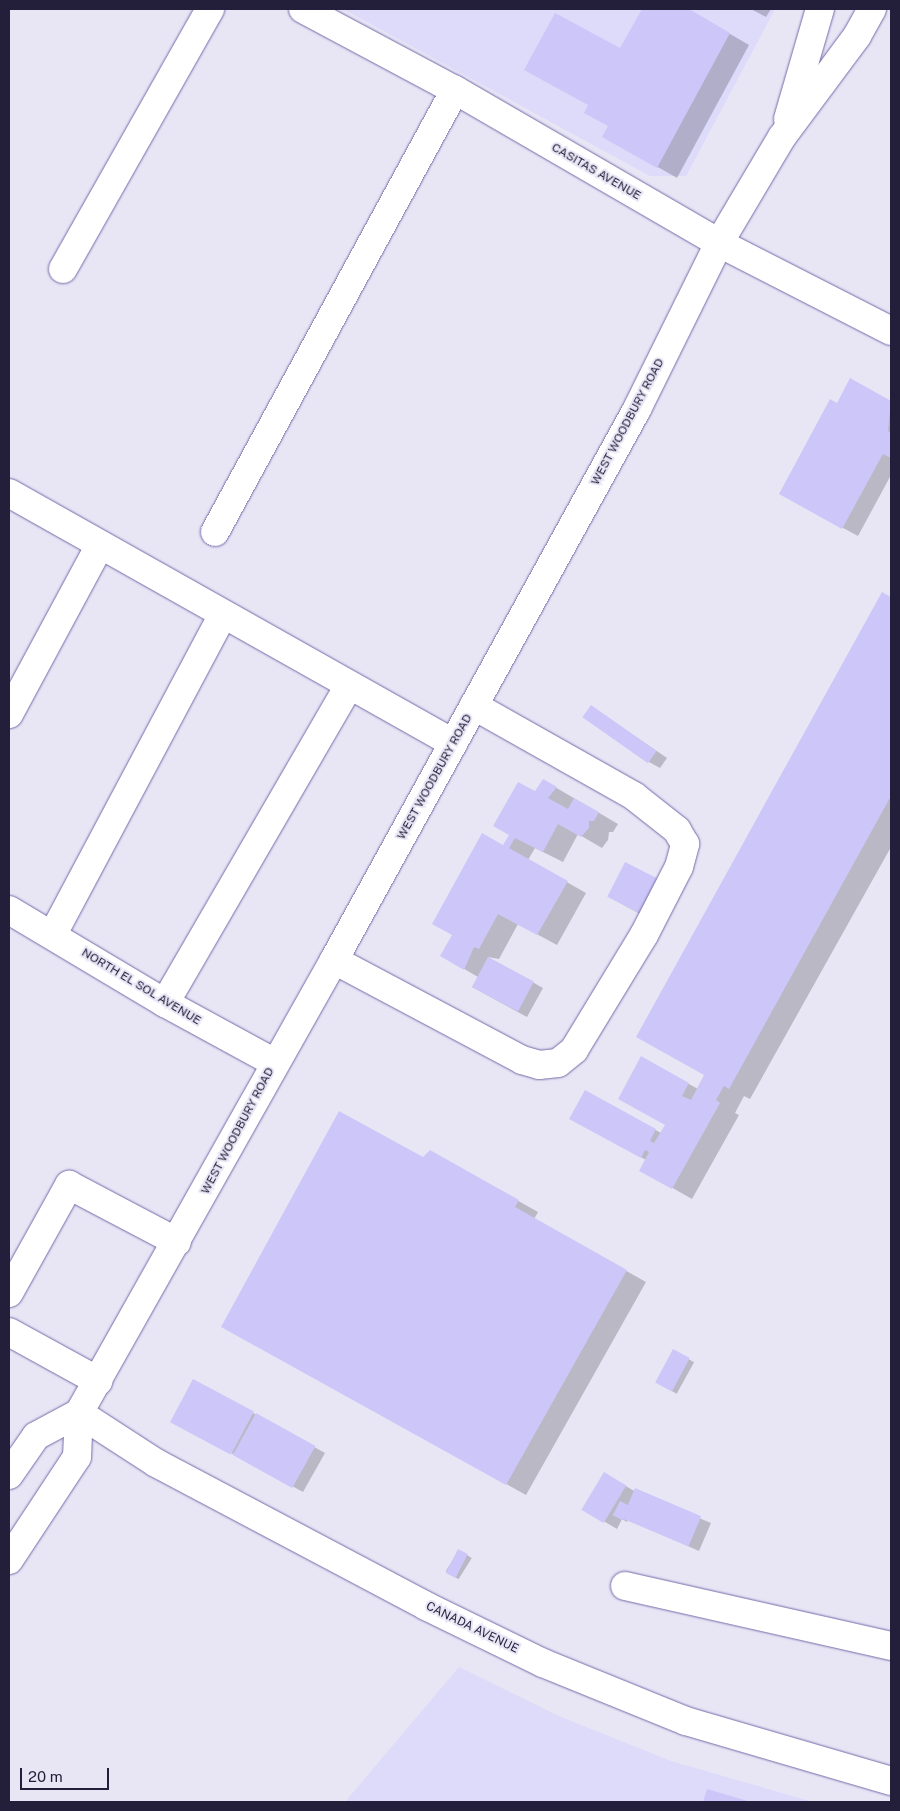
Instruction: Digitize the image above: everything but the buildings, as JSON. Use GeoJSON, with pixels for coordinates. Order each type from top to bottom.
{"type":"FeatureCollection","features":[{"type":"Feature","properties":{"kind":"main road"},"geometry":{"type":"LineString","coordinates":[[63,269],[210,9]]}},
{"type":"Feature","properties":{"kind":"main road","name":"CASITAS AVENUE"},"geometry":{"type":"LineString","coordinates":[[303,9],[455,90],[719,243],[891,330]]}},
{"type":"Feature","properties":{"kind":"main road","name":"WEST WOODBURY ROAD"},"geometry":{"type":"LineString","coordinates":[[782,137],[820,9]]}},
{"type":"Feature","properties":{"kind":"main road","name":"WEST WOODBURY ROAD"},"geometry":{"type":"LineString","coordinates":[[9,1560],[77,1457],[79,1413],[177,1242],[334,960],[637,409],[719,243],[782,137],[857,36],[872,9]]}},
{"type":"Feature","properties":{"kind":"main road"},"geometry":{"type":"LineString","coordinates":[[214,532],[455,90]]}},
{"type":"Feature","properties":{"kind":"main road"},"geometry":{"type":"LineString","coordinates":[[9,493],[453,743]]}},
{"type":"Feature","properties":{"kind":"main road"},"geometry":{"type":"LineString","coordinates":[[9,714],[100,545]]}},
{"type":"Feature","properties":{"kind":"main road"},"geometry":{"type":"LineString","coordinates":[[53,934],[223,614]]}},
{"type":"Feature","properties":{"kind":"main road"},"geometry":{"type":"LineString","coordinates":[[165,1003],[349,685]]}},
{"type":"Feature","properties":{"kind":"main road"},"geometry":{"type":"LineString","coordinates":[[334,960],[522,1060],[540,1064],[558,1063],[574,1050],[644,935],[679,867],[685,844],[676,830],[634,796],[474,706]]}},
{"type":"Feature","properties":{"kind":"main road","name":"NORTH EL SOL AVENUE"},"geometry":{"type":"LineString","coordinates":[[9,910],[53,934],[165,1003],[275,1063]]}},
{"type":"Feature","properties":{"kind":"main road"},"geometry":{"type":"LineString","coordinates":[[9,1293],[69,1185],[177,1242]]}},
{"type":"Feature","properties":{"kind":"main road"},"geometry":{"type":"LineString","coordinates":[[9,1332],[98,1381]]}},
{"type":"Feature","properties":{"kind":"main road"},"geometry":{"type":"LineString","coordinates":[[11,1467],[36,1436],[79,1413]]}},
{"type":"Feature","properties":{"kind":"main road","name":"CANADA AVENUE"},"geometry":{"type":"LineString","coordinates":[[79,1413],[156,1463],[426,1606],[542,1663],[686,1721],[891,1780]]}},
{"type":"Feature","properties":{"kind":"main road"},"geometry":{"type":"LineString","coordinates":[[624,1586],[891,1646]]}},
{"type":"Feature","properties":{"kind":"shaded area"},"geometry":{"type":"Polygon","coordinates":[[[343,9],[775,9],[686,176],[650,176],[343,9]]]}},
{"type":"Feature","properties":{"kind":"shaded area"},"geometry":{"type":"Polygon","coordinates":[[[459,1667],[561,1717],[671,1761],[813,1802],[345,1802],[459,1667]]]}}]}
